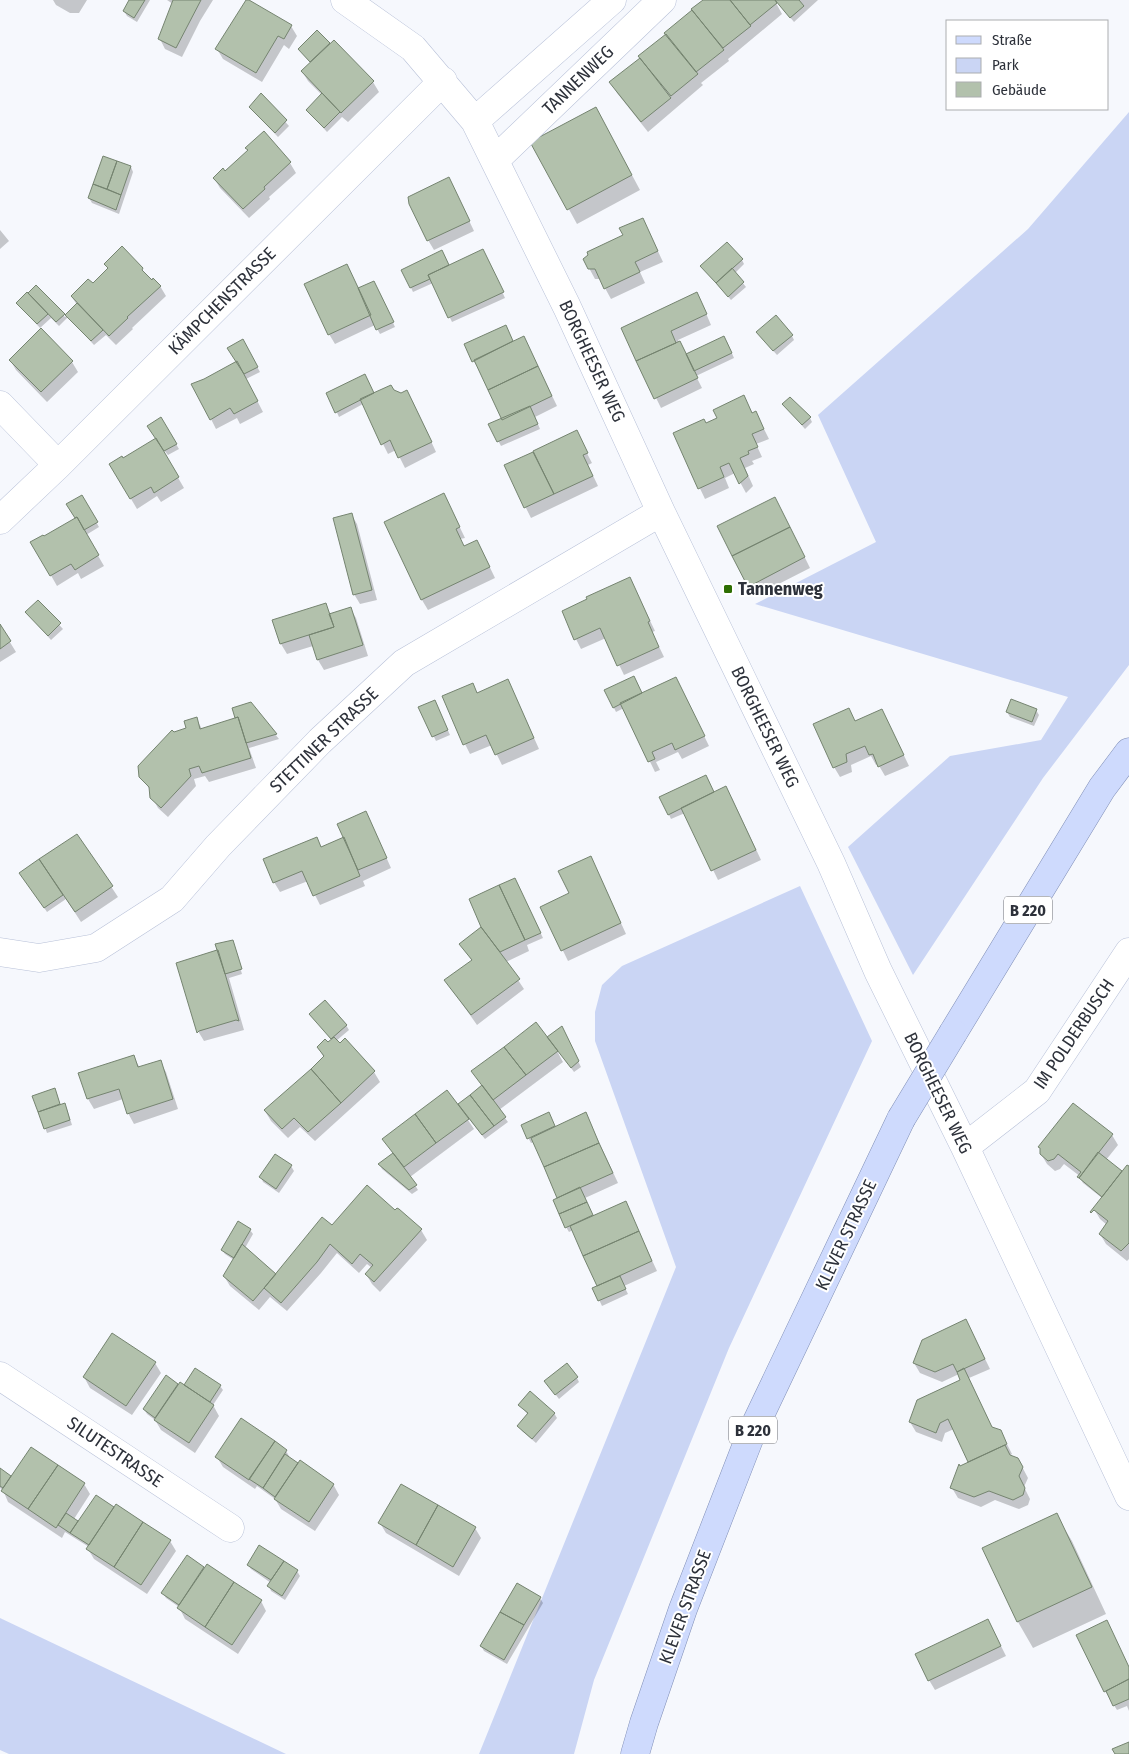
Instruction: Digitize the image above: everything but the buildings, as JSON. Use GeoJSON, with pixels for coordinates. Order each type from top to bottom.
{"type":"FeatureCollection","features":[{"type":"Feature","properties":{"kind":"main road","name":"KLEVER STRASSE"},"geometry":{"type":"LineString","coordinates":[[635,1754],[683,1609],[751,1434],[901,1119],[1102,788],[1129,752]]}},
{"type":"Feature","properties":{"kind":"street","name":"BORGHEESER WEG"},"geometry":{"type":"LineString","coordinates":[[345,0],[413,48],[475,120],[567,306],[661,512],[831,863],[878,970],[965,1147],[1129,1496]]}},
{"type":"Feature","properties":{"kind":"street","name":"TANNENWEG"},"geometry":{"type":"LineString","coordinates":[[475,120],[612,0]]}},
{"type":"Feature","properties":{"kind":"street","name":"TANNENWEG"},"geometry":{"type":"LineString","coordinates":[[495,160],[662,0]]}},
{"type":"Feature","properties":{"kind":"street","name":"KÄMPCHENSTRASSE"},"geometry":{"type":"LineString","coordinates":[[0,520],[58,465],[443,81]]}},
{"type":"Feature","properties":{"kind":"street"},"geometry":{"type":"LineString","coordinates":[[0,405],[58,465]]}},
{"type":"Feature","properties":{"kind":"street","name":"STETTINER STRASSE"},"geometry":{"type":"LineString","coordinates":[[0,952],[39,958],[96,948],[172,899],[218,846],[320,741],[404,663],[661,512]]}},
{"type":"Feature","properties":{"kind":"street","name":"IM POLDERBUSCH"},"geometry":{"type":"LineString","coordinates":[[965,1147],[1037,1091],[1129,952]]}},
{"type":"Feature","properties":{"kind":"street","name":"SILUTESTRASSE"},"geometry":{"type":"LineString","coordinates":[[0,1376],[230,1528]]}},
{"type":"Feature","properties":{"kind":"green space"},"geometry":{"type":"Polygon","coordinates":[[[1129,112],[1129,665],[1043,778],[913,975],[848,847],[950,756],[1041,740],[1068,697],[755,604],[876,542],[818,415],[1028,229],[1129,112]]]}},
{"type":"Feature","properties":{"kind":"green space"},"geometry":{"type":"Polygon","coordinates":[[[800,886],[872,1041],[729,1348],[594,1680],[574,1754],[479,1754],[676,1267],[595,1041],[595,1012],[602,985],[622,966],[800,886]]]}},
{"type":"Feature","properties":{"kind":"green space"},"geometry":{"type":"Polygon","coordinates":[[[0,1618],[286,1754],[9,1754],[0,1750],[0,1618]]]}},
{"type":"Feature","properties":{"kind":"place","name":"Tannenweg"},"geometry":{"type":"Point","coordinates":[728,589]}}]}
